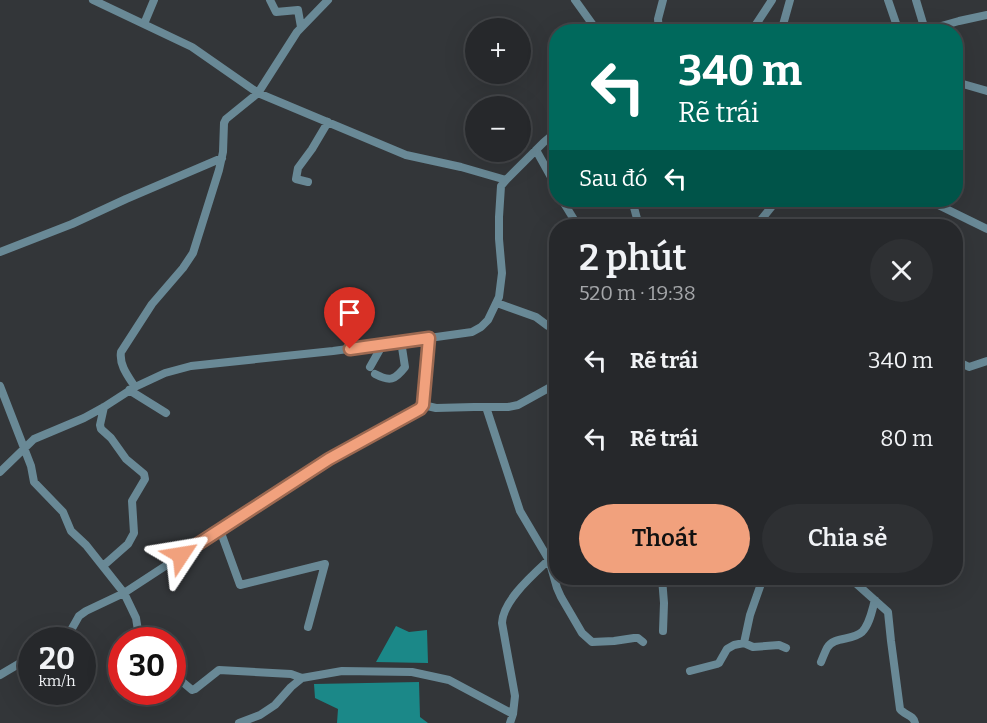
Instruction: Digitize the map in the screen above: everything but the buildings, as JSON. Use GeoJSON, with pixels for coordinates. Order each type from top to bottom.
{"type":"FeatureCollection","features":[{"type":"Feature","properties":{"kind":"street"},"geometry":{"type":"LineString","coordinates":[[93,0],[192,47],[258,93],[406,155],[506,180]]}},
{"type":"Feature","properties":{"kind":"street"},"geometry":{"type":"LineString","coordinates":[[144,24],[154,0]]}},
{"type":"Feature","properties":{"kind":"street"},"geometry":{"type":"LineString","coordinates":[[270,0],[276,12],[298,10],[301,27]]}},
{"type":"Feature","properties":{"kind":"street"},"geometry":{"type":"LineString","coordinates":[[166,413],[132,388],[121,362],[121,352],[152,304],[193,253],[222,159],[226,119],[258,93],[301,27],[328,0]]}},
{"type":"Feature","properties":{"kind":"street"},"geometry":{"type":"LineString","coordinates":[[575,0],[592,24]]}},
{"type":"Feature","properties":{"kind":"street"},"geometry":{"type":"LineString","coordinates":[[658,24],[663,0]]}},
{"type":"Feature","properties":{"kind":"street"},"geometry":{"type":"LineString","coordinates":[[783,24],[790,0]]}},
{"type":"Feature","properties":{"kind":"street"},"geometry":{"type":"LineString","coordinates":[[888,0],[896,24]]}},
{"type":"Feature","properties":{"kind":"street"},"geometry":{"type":"LineString","coordinates":[[916,0],[921,24]]}},
{"type":"Feature","properties":{"kind":"street"},"geometry":{"type":"LineString","coordinates":[[756,24],[770,1]]}},
{"type":"Feature","properties":{"kind":"street"},"geometry":{"type":"LineString","coordinates":[[948,24],[987,15]]}},
{"type":"Feature","properties":{"kind":"street"},"geometry":{"type":"LineString","coordinates":[[963,83],[987,91]]}},
{"type":"Feature","properties":{"kind":"street"},"geometry":{"type":"LineString","coordinates":[[308,182],[296,179],[298,168],[328,122]]}},
{"type":"Feature","properties":{"kind":"street"},"geometry":{"type":"LineString","coordinates":[[0,472],[34,439],[75,422],[104,407],[132,388],[165,373],[191,366],[472,332],[481,327],[488,320],[499,297],[502,273],[499,236],[501,186],[549,138]]}},
{"type":"Feature","properties":{"kind":"street"},"geometry":{"type":"LineString","coordinates":[[536,150],[549,173]]}},
{"type":"Feature","properties":{"kind":"street"},"geometry":{"type":"LineString","coordinates":[[0,252],[72,224],[222,159]]}},
{"type":"Feature","properties":{"kind":"street"},"geometry":{"type":"LineString","coordinates":[[762,219],[771,207]]}},
{"type":"Feature","properties":{"kind":"street"},"geometry":{"type":"LineString","coordinates":[[942,207],[987,230]]}},
{"type":"Feature","properties":{"kind":"street"},"geometry":{"type":"LineString","coordinates":[[496,303],[536,317],[549,326]]}},
{"type":"Feature","properties":{"kind":"street"},"geometry":{"type":"LineString","coordinates":[[73,627],[79,616],[86,611],[124,592],[329,459],[420,409],[423,405],[429,338]]}},
{"type":"Feature","properties":{"kind":"street"},"geometry":{"type":"LineString","coordinates":[[383,344],[373,371],[385,379],[392,379],[405,366],[401,341]]}},
{"type":"Feature","properties":{"kind":"street"},"geometry":{"type":"LineString","coordinates":[[963,364],[969,367],[987,361]]}},
{"type":"Feature","properties":{"kind":"street"},"geometry":{"type":"LineString","coordinates":[[0,386],[31,466],[34,482],[63,512],[71,531],[86,545],[124,592],[136,618],[137,627]]}},
{"type":"Feature","properties":{"kind":"street"},"geometry":{"type":"LineString","coordinates":[[423,405],[436,408],[508,407],[518,405],[549,388]]}},
{"type":"Feature","properties":{"kind":"street"},"geometry":{"type":"LineString","coordinates":[[103,566],[128,544],[134,533],[132,501],[145,479],[144,474],[126,459],[111,438],[101,429],[104,407]]}},
{"type":"Feature","properties":{"kind":"street"},"geometry":{"type":"LineString","coordinates":[[239,723],[261,719],[302,678],[342,671],[412,672],[449,680],[511,719],[515,696],[501,623],[502,616],[516,593],[549,560],[520,511],[486,407]]}},
{"type":"Feature","properties":{"kind":"street"},"geometry":{"type":"LineString","coordinates":[[220,530],[240,585],[325,564],[308,627]]}},
{"type":"Feature","properties":{"kind":"street"},"geometry":{"type":"LineString","coordinates":[[556,585],[587,639],[592,642],[638,638],[643,642]]}},
{"type":"Feature","properties":{"kind":"street"},"geometry":{"type":"LineString","coordinates":[[663,585],[663,631]]}},
{"type":"Feature","properties":{"kind":"street"},"geometry":{"type":"LineString","coordinates":[[744,643],[750,615],[761,585]]}},
{"type":"Feature","properties":{"kind":"street"},"geometry":{"type":"LineString","coordinates":[[860,585],[889,614],[900,709],[913,718],[915,723]]}},
{"type":"Feature","properties":{"kind":"street"},"geometry":{"type":"LineString","coordinates":[[821,662],[831,643],[857,635],[862,631],[870,619],[876,600]]}},
{"type":"Feature","properties":{"kind":"street"},"geometry":{"type":"LineString","coordinates":[[690,671],[719,663],[727,649],[734,645],[744,643],[753,646],[779,645],[786,648]]}},
{"type":"Feature","properties":{"kind":"street"},"geometry":{"type":"LineString","coordinates":[[0,675],[18,664]]}},
{"type":"Feature","properties":{"kind":"street"},"geometry":{"type":"LineString","coordinates":[[186,685],[192,690],[195,689],[219,670],[291,674],[302,678]]}},
{"type":"Feature","properties":{"kind":"water"},"geometry":{"type":"Polygon","coordinates":[[[396,626],[409,632],[427,630],[428,663],[376,662],[396,626]]]}},
{"type":"Feature","properties":{"kind":"water"},"geometry":{"type":"Polygon","coordinates":[[[419,682],[420,717],[428,723],[337,723],[338,709],[315,698],[314,684],[419,682]]]}},
{"type":"Feature","properties":{"kind":"route"},"geometry":{"type":"LineString","coordinates":[[181,555],[329,459],[420,409],[423,405],[429,338],[350,349]]}}]}
